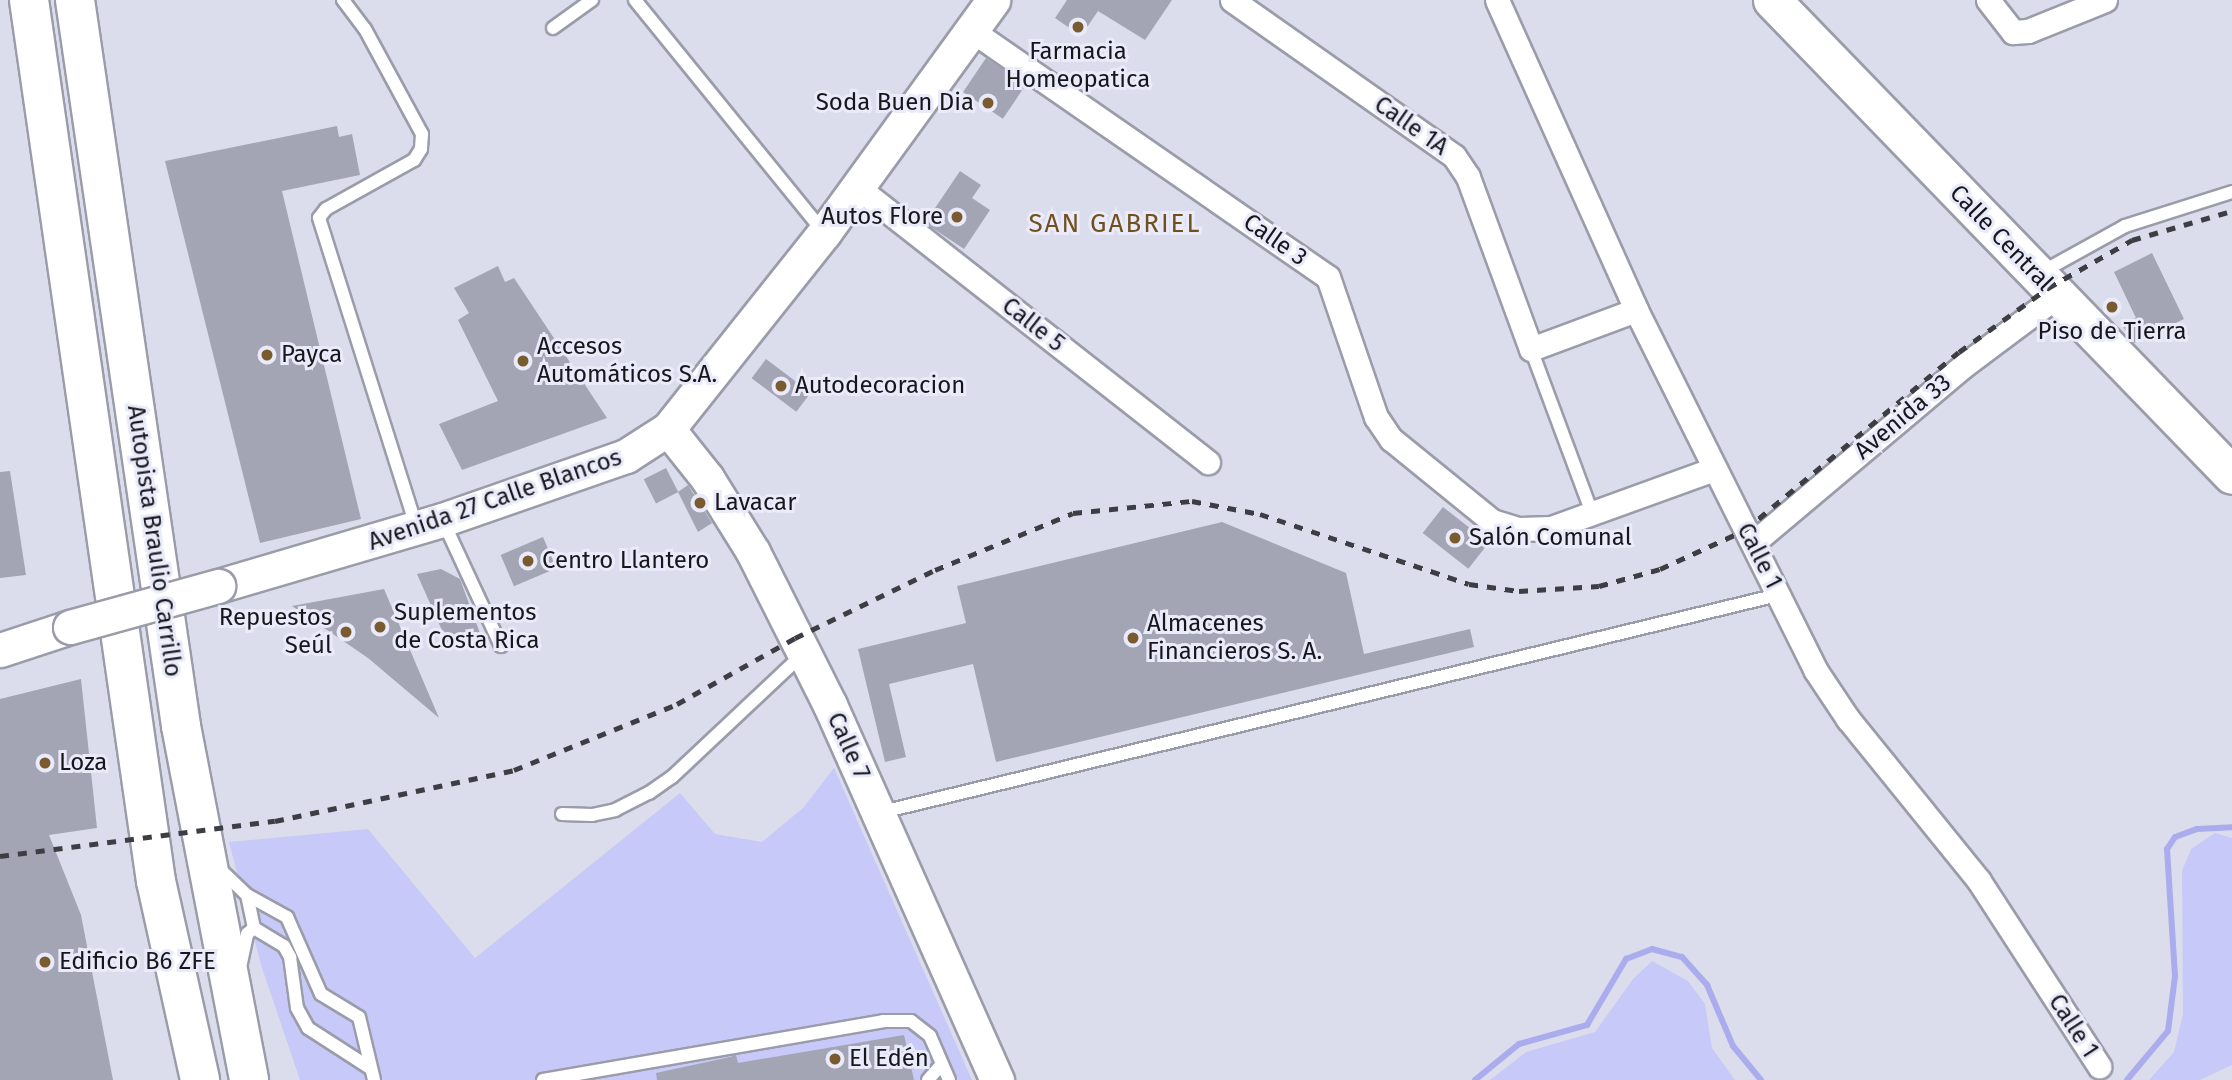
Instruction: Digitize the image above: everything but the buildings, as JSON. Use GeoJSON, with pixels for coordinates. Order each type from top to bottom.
{"type":"FeatureCollection","features":[{"type":"Feature","properties":{"kind":"highway","name":"Autopista Braulio Carrillo"},"geometry":{"type":"LineString","coordinates":[[29,0],[156,881],[200,1080]]}},
{"type":"Feature","properties":{"kind":"highway","name":"Autopista Braulio Carrillo"},"geometry":{"type":"LineString","coordinates":[[75,0],[181,726],[237,1002],[249,1080]]}},
{"type":"Feature","properties":{"kind":"highway"},"geometry":{"type":"LineString","coordinates":[[156,881],[179,1080]]}},
{"type":"Feature","properties":{"kind":"highway"},"geometry":{"type":"LineString","coordinates":[[237,1002],[263,1080]]}},
{"type":"Feature","properties":{"kind":"main road","name":"Avenida 27 Calle Blancos"},"geometry":{"type":"LineString","coordinates":[[0,650],[70,627],[430,524],[626,456],[668,429],[824,233],[993,0]]}},
{"type":"Feature","properties":{"kind":"main road","name":"Calle Central"},"geometry":{"type":"LineString","coordinates":[[1772,0],[2046,286],[2232,475]]}},
{"type":"Feature","properties":{"kind":"main road","name":"Calle 7"},"geometry":{"type":"LineString","coordinates":[[668,429],[707,478],[753,552],[878,813],[997,1080]]}},
{"type":"Feature","properties":{"kind":"street","name":"Calle 1A"},"geometry":{"type":"LineString","coordinates":[[1232,0],[1454,156],[1468,177],[1531,349]]}},
{"type":"Feature","properties":{"kind":"street","name":"Calle 1"},"geometry":{"type":"LineString","coordinates":[[1497,0],[1636,310],[1816,671],[1848,719],[1979,881],[2099,1066]]}},
{"type":"Feature","properties":{"kind":"street"},"geometry":{"type":"LineString","coordinates":[[1988,0],[2013,32],[2028,32],[2105,0]]}},
{"type":"Feature","properties":{"kind":"street","name":"Calle 3"},"geometry":{"type":"LineString","coordinates":[[971,30],[1328,277],[1376,417],[1391,439],[1492,521],[1519,529],[1551,528],[1592,513]]}},
{"type":"Feature","properties":{"kind":"street","name":"Calle 5"},"geometry":{"type":"LineString","coordinates":[[857,187],[1208,462]]}},
{"type":"Feature","properties":{"kind":"street","name":"Avenida 33"},"geometry":{"type":"LineString","coordinates":[[1753,543],[1962,367],[2046,286]]}},
{"type":"Feature","properties":{"kind":"street"},"geometry":{"type":"LineString","coordinates":[[1531,349],[1636,310]]}},
{"type":"Feature","properties":{"kind":"street"},"geometry":{"type":"LineString","coordinates":[[1592,513],[1714,469]]}},
{"type":"Feature","properties":{"kind":"lane"},"geometry":{"type":"LineString","coordinates":[[343,0],[365,29],[422,134],[421,149],[414,160],[326,209],[319,218],[430,524],[501,646]]}},
{"type":"Feature","properties":{"kind":"lane"},"geometry":{"type":"LineString","coordinates":[[553,28],[592,0]]}},
{"type":"Feature","properties":{"kind":"lane"},"geometry":{"type":"LineString","coordinates":[[635,0],[824,233]]}},
{"type":"Feature","properties":{"kind":"lane"},"geometry":{"type":"LineString","coordinates":[[2046,286],[2125,226],[2232,192]]}},
{"type":"Feature","properties":{"kind":"lane"},"geometry":{"type":"LineString","coordinates":[[1531,349],[1592,513]]}},
{"type":"Feature","properties":{"kind":"lane"},"geometry":{"type":"LineString","coordinates":[[878,813],[1778,595]]}},
{"type":"Feature","properties":{"kind":"lane"},"geometry":{"type":"LineString","coordinates":[[562,814],[592,815],[615,810],[673,777],[803,653]]}},
{"type":"Feature","properties":{"kind":"lane"},"geometry":{"type":"LineString","coordinates":[[181,726],[195,755],[215,855],[229,880],[247,895],[287,917],[321,994],[359,1017],[372,1074]]}},
{"type":"Feature","properties":{"kind":"lane"},"geometry":{"type":"LineString","coordinates":[[237,1002],[243,950],[254,928],[247,895]]}},
{"type":"Feature","properties":{"kind":"lane"},"geometry":{"type":"LineString","coordinates":[[254,928],[284,946],[297,1008],[308,1028],[372,1074]]}},
{"type":"Feature","properties":{"kind":"lane"},"geometry":{"type":"LineString","coordinates":[[543,1080],[883,1021],[911,1021],[930,1035],[949,1080]]}},
{"type":"Feature","properties":{"kind":"lane"},"geometry":{"type":"LineString","coordinates":[[928,1080],[942,1064]]}},
{"type":"Feature","properties":{"kind":"shaded area"},"geometry":{"type":"Polygon","coordinates":[[[834,768],[972,1080],[300,1080],[261,965],[229,842],[368,829],[475,958],[680,793],[715,834],[762,842],[803,808],[834,768]]]}},
{"type":"Feature","properties":{"kind":"shaded area"},"geometry":{"type":"Polygon","coordinates":[[[2215,833],[2232,838],[2232,1065],[2200,1080],[2149,1080],[2174,1052],[2183,1014],[2182,871],[2191,849],[2215,833]]]}},
{"type":"Feature","properties":{"kind":"shaded area"},"geometry":{"type":"Polygon","coordinates":[[[1652,961],[1688,981],[1705,1004],[1712,1048],[1735,1080],[1490,1080],[1526,1052],[1595,1032],[1633,979],[1652,961]]]}},
{"type":"Feature","properties":{"kind":"waterway"},"geometry":{"type":"LineString","coordinates":[[2127,1080],[2168,1031],[2175,976],[2167,849],[2175,837],[2197,829],[2232,827]]}},
{"type":"Feature","properties":{"kind":"waterway"},"geometry":{"type":"LineString","coordinates":[[1475,1080],[1519,1044],[1587,1025],[1626,959],[1652,949],[1682,957],[1707,985],[1733,1046],[1761,1080]]}},
{"type":"Feature","properties":{"kind":"railway"},"geometry":{"type":"LineString","coordinates":[[0,856],[275,821],[514,770],[677,704],[795,638],[935,570],[1073,513],[1192,501],[1260,514],[1469,584],[1519,591],[1599,586],[1660,569],[1745,530],[1959,352],[2048,288],[2132,240],[2232,211]]}},
{"type":"Feature","properties":{"kind":"place","name":"Farmacia Homeopatica"},"geometry":{"type":"Point","coordinates":[1078,27]}},
{"type":"Feature","properties":{"kind":"place","name":"Soda Buen Dia"},"geometry":{"type":"Point","coordinates":[988,103]}},
{"type":"Feature","properties":{"kind":"place","name":"Autos Flore"},"geometry":{"type":"Point","coordinates":[957,217]}},
{"type":"Feature","properties":{"kind":"place","name":"Piso de Tierra"},"geometry":{"type":"Point","coordinates":[2112,307]}},
{"type":"Feature","properties":{"kind":"place","name":"Payca"},"geometry":{"type":"Point","coordinates":[267,355]}},
{"type":"Feature","properties":{"kind":"place","name":"Accesos Automáticos S.A."},"geometry":{"type":"Point","coordinates":[523,361]}},
{"type":"Feature","properties":{"kind":"place","name":"Autodecoracion"},"geometry":{"type":"Point","coordinates":[781,386]}},
{"type":"Feature","properties":{"kind":"place","name":"Lavacar"},"geometry":{"type":"Point","coordinates":[700,503]}},
{"type":"Feature","properties":{"kind":"place","name":"Salón Comunal"},"geometry":{"type":"Point","coordinates":[1455,538]}},
{"type":"Feature","properties":{"kind":"place","name":"Centro Llantero"},"geometry":{"type":"Point","coordinates":[528,561]}},
{"type":"Feature","properties":{"kind":"place","name":"Suplementos de Costa Rica"},"geometry":{"type":"Point","coordinates":[380,627]}},
{"type":"Feature","properties":{"kind":"place","name":"Repuestos Seúl"},"geometry":{"type":"Point","coordinates":[346,632]}},
{"type":"Feature","properties":{"kind":"place","name":"Almacenes Financieros S. A."},"geometry":{"type":"Point","coordinates":[1133,638]}},
{"type":"Feature","properties":{"kind":"place","name":"Loza"},"geometry":{"type":"Point","coordinates":[45,763]}},
{"type":"Feature","properties":{"kind":"place","name":"Edificio B6 ZFE"},"geometry":{"type":"Point","coordinates":[45,962]}},
{"type":"Feature","properties":{"kind":"place","name":"El Edén"},"geometry":{"type":"Point","coordinates":[835,1059]}},
{"type":"Feature","properties":{"kind":"district","name":"SAN GABRIEL"},"geometry":{"type":"Point","coordinates":[1115,224]}}]}
